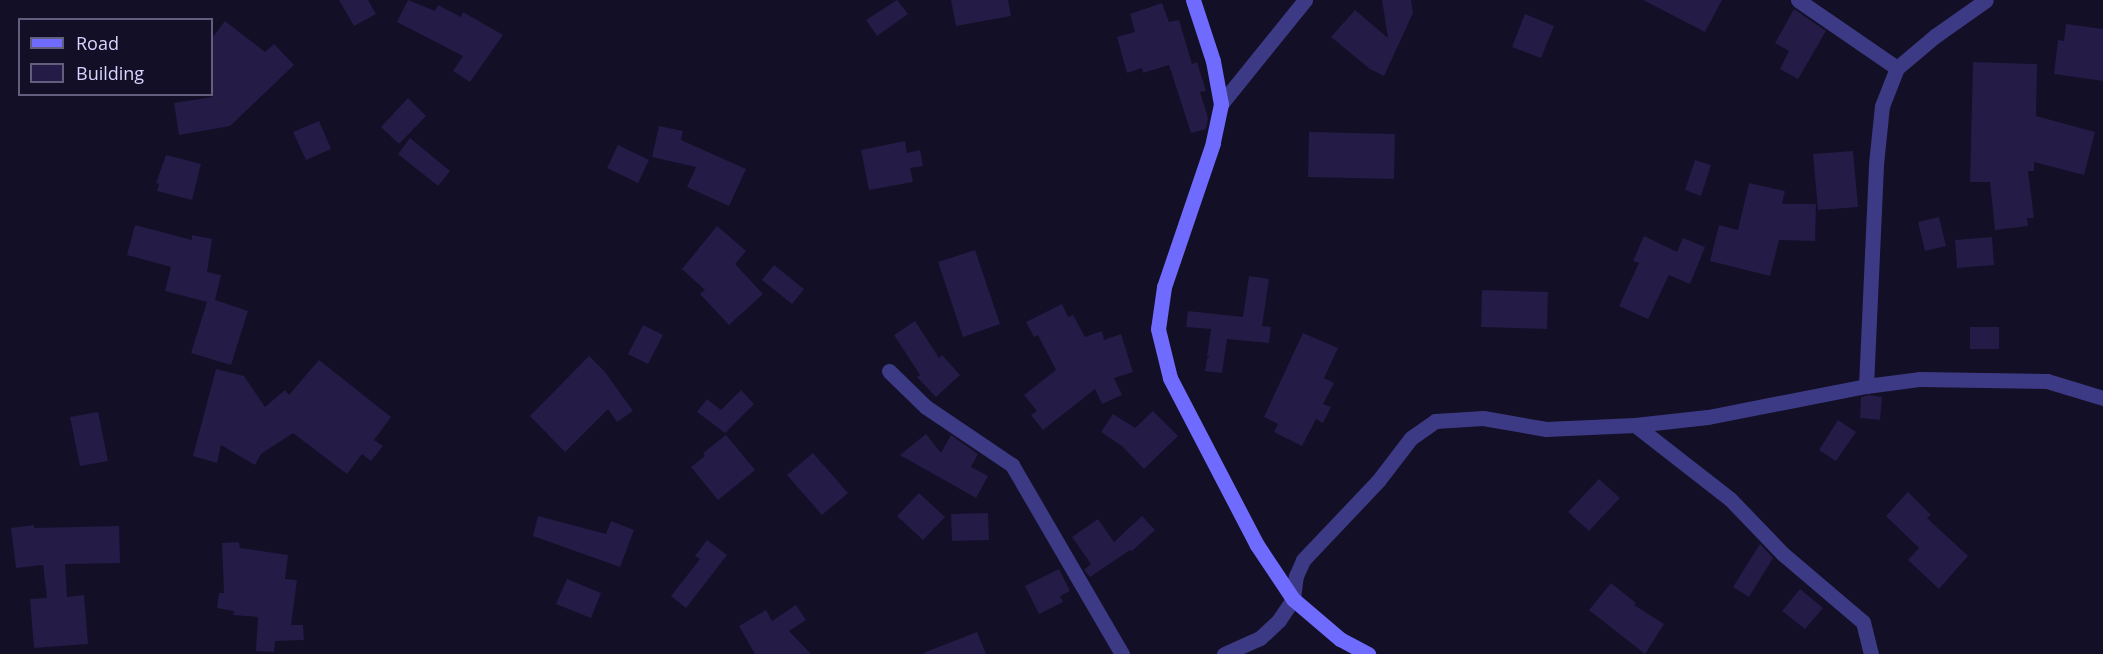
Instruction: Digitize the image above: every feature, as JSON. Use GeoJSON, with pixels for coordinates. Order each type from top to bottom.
{"type":"FeatureCollection","features":[{"type":"Feature","properties":{"kind":"street"},"geometry":{"type":"LineString","coordinates":[[1193,0],[1213,61],[1221,104],[1213,143],[1164,287],[1158,329],[1170,378],[1257,545],[1293,599],[1340,639],[1368,654]]}},
{"type":"Feature","properties":{"kind":"street"},"geometry":{"type":"LineString","coordinates":[[1221,104],[1305,0]]}},
{"type":"Feature","properties":{"kind":"street"},"geometry":{"type":"LineString","coordinates":[[1798,0],[1897,68]]}},
{"type":"Feature","properties":{"kind":"street"},"geometry":{"type":"LineString","coordinates":[[1866,386],[1876,164],[1882,106],[1897,68],[1935,36],[1986,0]]}},
{"type":"Feature","properties":{"kind":"street"},"geometry":{"type":"LineString","coordinates":[[889,370],[926,407],[1012,465],[1122,654]]}},
{"type":"Feature","properties":{"kind":"street"},"geometry":{"type":"LineString","coordinates":[[1224,654],[1260,638],[1279,620],[1293,599],[1296,576],[1303,560],[1378,481],[1412,438],[1435,421],[1483,418],[1546,429],[1635,425],[1707,417],[1866,386],[1919,379],[2047,381],[2103,398]]}},
{"type":"Feature","properties":{"kind":"street"},"geometry":{"type":"LineString","coordinates":[[1635,425],[1730,499],[1783,554],[1863,622],[1871,654]]}},
{"type":"Feature","properties":{"kind":"building"},"geometry":{"type":"Polygon","coordinates":[[[339,0],[368,0],[376,14],[354,26],[339,0]]]}},
{"type":"Feature","properties":{"kind":"building"},"geometry":{"type":"Polygon","coordinates":[[[408,0],[435,11],[438,5],[461,17],[463,12],[503,35],[470,82],[453,71],[463,56],[397,22],[408,0]]]}},
{"type":"Feature","properties":{"kind":"building"},"geometry":{"type":"Polygon","coordinates":[[[897,0],[908,14],[877,36],[866,20],[897,0]]]}},
{"type":"Feature","properties":{"kind":"building"},"geometry":{"type":"Polygon","coordinates":[[[951,0],[1008,0],[1011,16],[956,26],[951,0]]]}},
{"type":"Feature","properties":{"kind":"building"},"geometry":{"type":"Polygon","coordinates":[[[1382,0],[1411,0],[1413,13],[1384,76],[1370,69],[1331,37],[1355,10],[1388,38],[1382,0]]]}},
{"type":"Feature","properties":{"kind":"building"},"geometry":{"type":"Polygon","coordinates":[[[1643,0],[1722,0],[1705,32],[1643,0]]]}},
{"type":"Feature","properties":{"kind":"building"},"geometry":{"type":"Polygon","coordinates":[[[1162,3],[1169,22],[1179,20],[1192,64],[1197,62],[1206,91],[1200,92],[1208,118],[1206,129],[1191,133],[1169,65],[1143,73],[1142,68],[1127,73],[1117,37],[1135,32],[1130,14],[1162,3]]]}},
{"type":"Feature","properties":{"kind":"building"},"geometry":{"type":"Polygon","coordinates":[[[1794,9],[1826,31],[1798,79],[1780,69],[1789,51],[1775,43],[1794,9]]]}},
{"type":"Feature","properties":{"kind":"building"},"geometry":{"type":"Polygon","coordinates":[[[1525,14],[1554,26],[1541,58],[1512,47],[1525,14]]]}},
{"type":"Feature","properties":{"kind":"building"},"geometry":{"type":"Polygon","coordinates":[[[225,21],[265,52],[274,44],[294,65],[230,126],[179,135],[174,103],[213,96],[213,37],[225,21]]]}},
{"type":"Feature","properties":{"kind":"building"},"geometry":{"type":"Polygon","coordinates":[[[2066,24],[2103,29],[2103,81],[2054,74],[2058,40],[2064,41],[2066,24]]]}},
{"type":"Feature","properties":{"kind":"building"},"geometry":{"type":"Polygon","coordinates":[[[1973,62],[2037,64],[2036,116],[2095,132],[2084,175],[2034,162],[2034,171],[2028,171],[2034,218],[2027,218],[2028,226],[1995,230],[1990,182],[1970,182],[1973,62]]]}},
{"type":"Feature","properties":{"kind":"building"},"geometry":{"type":"Polygon","coordinates":[[[408,98],[426,116],[399,144],[381,127],[408,98]]]}},
{"type":"Feature","properties":{"kind":"building"},"geometry":{"type":"Polygon","coordinates":[[[319,121],[331,149],[306,160],[293,132],[319,121]]]}},
{"type":"Feature","properties":{"kind":"building"},"geometry":{"type":"Polygon","coordinates":[[[659,126],[683,131],[681,140],[746,169],[729,206],[687,187],[696,167],[652,157],[659,126]]]}},
{"type":"Feature","properties":{"kind":"building"},"geometry":{"type":"Polygon","coordinates":[[[1309,132],[1395,134],[1394,179],[1308,177],[1309,132]]]}},
{"type":"Feature","properties":{"kind":"building"},"geometry":{"type":"Polygon","coordinates":[[[410,138],[450,171],[438,186],[398,154],[410,138]]]}},
{"type":"Feature","properties":{"kind":"building"},"geometry":{"type":"Polygon","coordinates":[[[905,141],[907,153],[920,150],[923,166],[910,168],[913,182],[869,190],[861,150],[905,141]]]}},
{"type":"Feature","properties":{"kind":"building"},"geometry":{"type":"Polygon","coordinates":[[[618,145],[649,160],[638,183],[607,168],[618,145]]]}},
{"type":"Feature","properties":{"kind":"building"},"geometry":{"type":"Polygon","coordinates":[[[1853,151],[1858,207],[1818,210],[1813,154],[1853,151]]]}},
{"type":"Feature","properties":{"kind":"building"},"geometry":{"type":"Polygon","coordinates":[[[166,155],[201,164],[192,200],[157,191],[159,184],[156,183],[166,155]]]}},
{"type":"Feature","properties":{"kind":"building"},"geometry":{"type":"Polygon","coordinates":[[[1695,160],[1711,165],[1701,196],[1685,190],[1695,160]]]}},
{"type":"Feature","properties":{"kind":"building"},"geometry":{"type":"Polygon","coordinates":[[[1749,183],[1785,191],[1782,204],[1816,204],[1815,241],[1779,240],[1770,276],[1710,261],[1719,225],[1738,230],[1749,183]]]}},
{"type":"Feature","properties":{"kind":"building"},"geometry":{"type":"Polygon","coordinates":[[[1939,217],[1946,246],[1925,251],[1918,222],[1939,217]]]}},
{"type":"Feature","properties":{"kind":"building"},"geometry":{"type":"Polygon","coordinates":[[[135,225],[192,240],[192,235],[212,239],[207,272],[221,275],[215,300],[248,311],[231,365],[191,353],[207,302],[165,291],[171,267],[127,255],[135,225]]]}},
{"type":"Feature","properties":{"kind":"building"},"geometry":{"type":"Polygon","coordinates":[[[717,226],[746,251],[735,264],[763,294],[729,325],[700,294],[705,290],[682,269],[717,226]]]}},
{"type":"Feature","properties":{"kind":"building"},"geometry":{"type":"Polygon","coordinates":[[[1644,236],[1677,252],[1683,238],[1705,247],[1690,284],[1669,275],[1648,319],[1619,306],[1639,263],[1633,261],[1644,236]]]}},
{"type":"Feature","properties":{"kind":"building"},"geometry":{"type":"Polygon","coordinates":[[[1992,237],[1994,265],[1957,268],[1955,240],[1992,237]]]}},
{"type":"Feature","properties":{"kind":"building"},"geometry":{"type":"Polygon","coordinates":[[[975,250],[1000,324],[963,337],[938,262],[975,250]]]}},
{"type":"Feature","properties":{"kind":"building"},"geometry":{"type":"Polygon","coordinates":[[[774,265],[804,289],[792,304],[762,280],[774,265]]]}},
{"type":"Feature","properties":{"kind":"building"},"geometry":{"type":"Polygon","coordinates":[[[1249,276],[1269,279],[1262,326],[1271,327],[1269,343],[1227,339],[1222,373],[1205,371],[1207,359],[1211,355],[1207,357],[1211,329],[1186,327],[1188,311],[1243,317],[1249,276]]]}},
{"type":"Feature","properties":{"kind":"building"},"geometry":{"type":"Polygon","coordinates":[[[1482,290],[1548,292],[1547,329],[1481,327],[1482,290]]]}},
{"type":"Feature","properties":{"kind":"building"},"geometry":{"type":"Polygon","coordinates":[[[1062,304],[1068,317],[1073,315],[1085,337],[1102,331],[1104,340],[1121,334],[1133,372],[1114,378],[1122,395],[1102,404],[1095,389],[1043,430],[1031,415],[1037,411],[1024,395],[1056,370],[1038,335],[1034,337],[1026,322],[1062,304]]]}},
{"type":"Feature","properties":{"kind":"building"},"geometry":{"type":"Polygon","coordinates":[[[915,321],[939,358],[942,355],[960,375],[936,397],[917,377],[920,375],[894,335],[915,321]]]}},
{"type":"Feature","properties":{"kind":"building"},"geometry":{"type":"Polygon","coordinates":[[[643,325],[663,335],[648,364],[628,354],[643,325]]]}},
{"type":"Feature","properties":{"kind":"building"},"geometry":{"type":"Polygon","coordinates":[[[1970,327],[1999,327],[1999,349],[1970,349],[1970,327]]]}},
{"type":"Feature","properties":{"kind":"building"},"geometry":{"type":"Polygon","coordinates":[[[1303,333],[1338,348],[1324,378],[1334,383],[1323,404],[1331,407],[1323,423],[1316,419],[1302,446],[1274,432],[1278,424],[1264,417],[1303,333]]]}},
{"type":"Feature","properties":{"kind":"building"},"geometry":{"type":"Polygon","coordinates":[[[589,356],[605,372],[633,411],[617,422],[608,409],[565,452],[530,416],[589,356]]]}},
{"type":"Feature","properties":{"kind":"building"},"geometry":{"type":"Polygon","coordinates":[[[319,360],[391,417],[374,440],[383,446],[371,461],[362,454],[347,474],[293,433],[261,454],[255,465],[221,445],[217,463],[193,456],[216,369],[244,376],[265,407],[285,390],[289,395],[319,360]]]}},
{"type":"Feature","properties":{"kind":"building"},"geometry":{"type":"Polygon","coordinates":[[[741,390],[754,404],[725,433],[697,412],[707,399],[721,410],[741,390]]]}},
{"type":"Feature","properties":{"kind":"building"},"geometry":{"type":"Polygon","coordinates":[[[1869,395],[1882,397],[1880,420],[1860,418],[1861,397],[1869,395]]]}},
{"type":"Feature","properties":{"kind":"building"},"geometry":{"type":"Polygon","coordinates":[[[1153,411],[1178,436],[1144,469],[1122,446],[1101,432],[1113,414],[1135,428],[1153,411]]]}},
{"type":"Feature","properties":{"kind":"building"},"geometry":{"type":"Polygon","coordinates":[[[98,412],[108,461],[80,466],[70,417],[98,412]]]}},
{"type":"Feature","properties":{"kind":"building"},"geometry":{"type":"Polygon","coordinates":[[[1838,420],[1856,432],[1836,461],[1819,450],[1838,420]]]}},
{"type":"Feature","properties":{"kind":"building"},"geometry":{"type":"Polygon","coordinates":[[[926,434],[941,453],[951,435],[978,454],[971,467],[988,476],[976,498],[900,455],[926,434]]]}},
{"type":"Feature","properties":{"kind":"building"},"geometry":{"type":"Polygon","coordinates":[[[726,435],[755,470],[718,500],[691,467],[705,456],[703,453],[726,435]]]}},
{"type":"Feature","properties":{"kind":"building"},"geometry":{"type":"Polygon","coordinates":[[[813,453],[848,493],[822,515],[787,475],[813,453]]]}},
{"type":"Feature","properties":{"kind":"building"},"geometry":{"type":"Polygon","coordinates":[[[1599,479],[1620,498],[1589,531],[1568,512],[1599,479]]]}},
{"type":"Feature","properties":{"kind":"building"},"geometry":{"type":"Polygon","coordinates":[[[1908,492],[1931,515],[1927,518],[1968,556],[1939,589],[1908,560],[1919,548],[1886,516],[1908,492]]]}},
{"type":"Feature","properties":{"kind":"building"},"geometry":{"type":"Polygon","coordinates":[[[919,493],[945,517],[923,540],[897,516],[919,493]]]}},
{"type":"Feature","properties":{"kind":"building"},"geometry":{"type":"Polygon","coordinates":[[[988,513],[989,540],[952,541],[951,514],[988,513]]]}},
{"type":"Feature","properties":{"kind":"building"},"geometry":{"type":"Polygon","coordinates":[[[538,516],[606,534],[611,521],[634,530],[620,567],[533,536],[538,516]]]}},
{"type":"Feature","properties":{"kind":"building"},"geometry":{"type":"Polygon","coordinates":[[[1142,516],[1155,530],[1132,551],[1130,550],[1090,577],[1084,570],[1091,564],[1072,537],[1098,519],[1114,542],[1142,516]]]}},
{"type":"Feature","properties":{"kind":"building"},"geometry":{"type":"Polygon","coordinates":[[[34,525],[34,528],[119,526],[120,563],[65,564],[67,597],[84,595],[88,644],[34,648],[30,599],[47,598],[43,565],[16,568],[11,528],[34,525]]]}},
{"type":"Feature","properties":{"kind":"building"},"geometry":{"type":"Polygon","coordinates":[[[707,540],[727,555],[686,608],[671,596],[700,559],[695,556],[707,540]]]}},
{"type":"Feature","properties":{"kind":"building"},"geometry":{"type":"Polygon","coordinates":[[[239,542],[240,548],[288,555],[285,579],[297,580],[291,625],[303,625],[304,640],[275,641],[274,652],[256,651],[258,617],[233,615],[234,611],[217,608],[219,593],[224,593],[222,543],[239,542]]]}},
{"type":"Feature","properties":{"kind":"building"},"geometry":{"type":"Polygon","coordinates":[[[1760,544],[1773,558],[1749,597],[1733,587],[1760,544]]]}},
{"type":"Feature","properties":{"kind":"building"},"geometry":{"type":"Polygon","coordinates":[[[1059,569],[1070,591],[1060,596],[1063,602],[1039,614],[1025,586],[1059,569]]]}},
{"type":"Feature","properties":{"kind":"building"},"geometry":{"type":"Polygon","coordinates":[[[567,579],[601,593],[591,618],[556,604],[567,579]]]}},
{"type":"Feature","properties":{"kind":"building"},"geometry":{"type":"Polygon","coordinates":[[[1611,583],[1636,603],[1634,605],[1664,624],[1645,654],[1589,610],[1611,583]]]}},
{"type":"Feature","properties":{"kind":"building"},"geometry":{"type":"Polygon","coordinates":[[[1800,589],[1823,608],[1805,629],[1782,611],[1800,589]]]}},
{"type":"Feature","properties":{"kind":"building"},"geometry":{"type":"Polygon","coordinates":[[[796,605],[806,620],[789,631],[811,654],[755,654],[739,626],[766,610],[772,621],[796,605]]]}},
{"type":"Feature","properties":{"kind":"building"},"geometry":{"type":"Polygon","coordinates":[[[977,632],[986,654],[923,653],[977,632]]]}}]}
